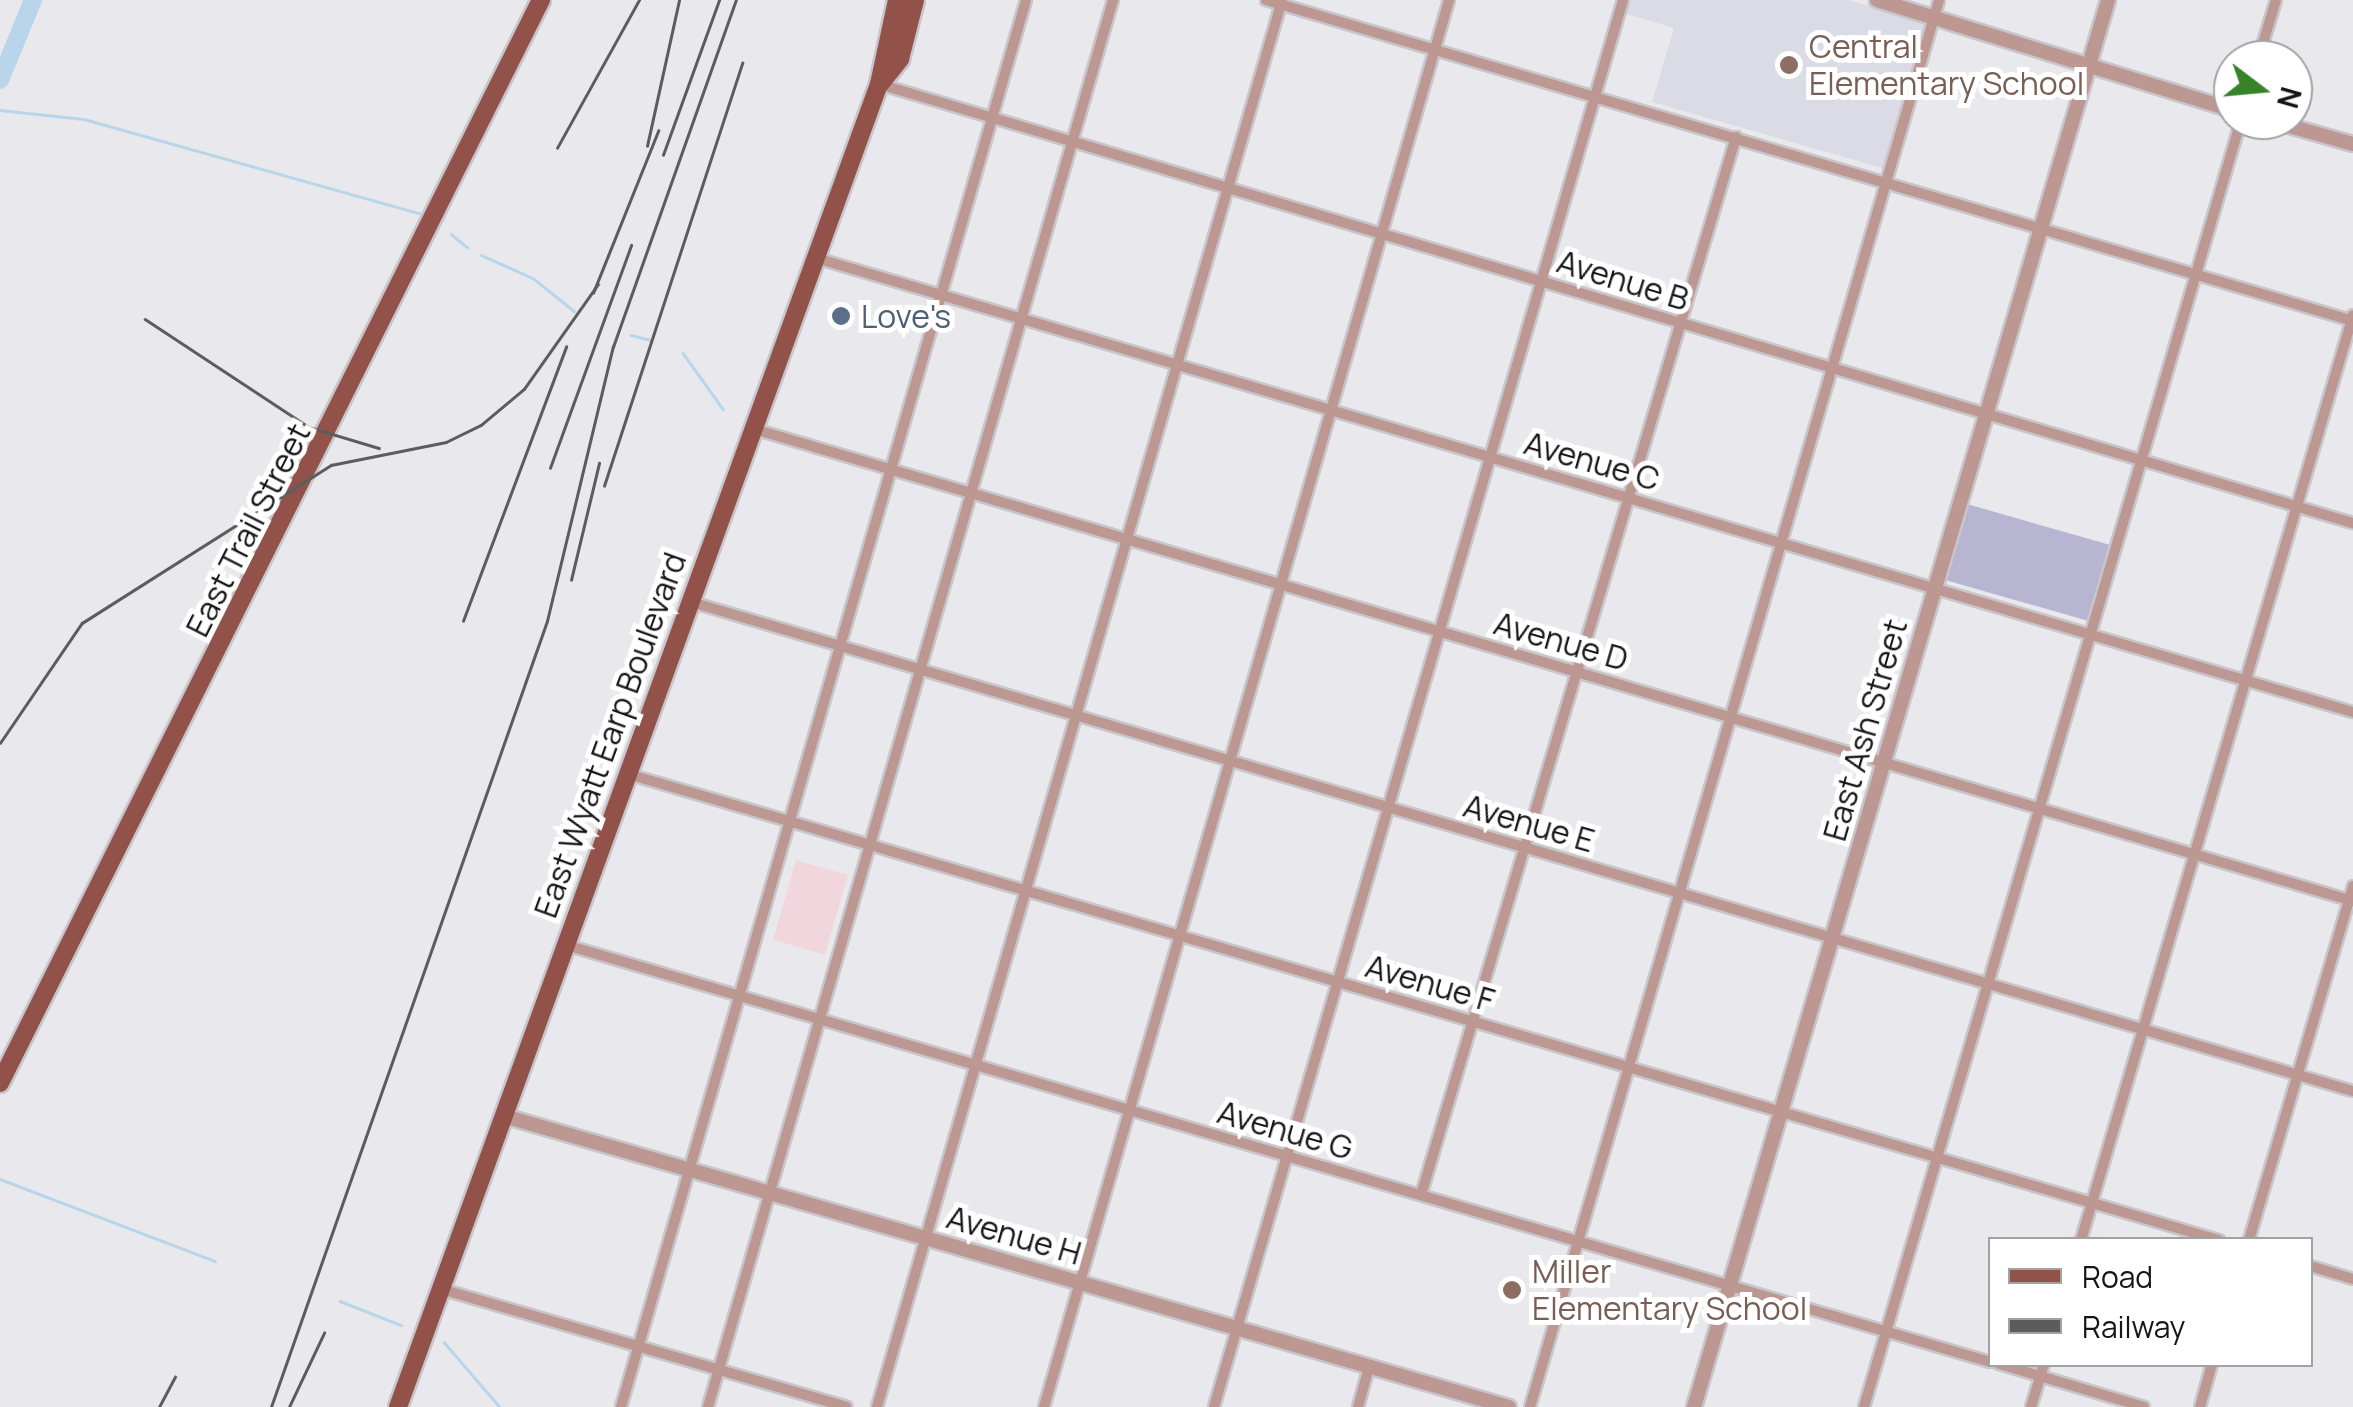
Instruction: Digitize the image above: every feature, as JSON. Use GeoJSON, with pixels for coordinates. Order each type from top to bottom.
{"type":"FeatureCollection","features":[{"type":"Feature","properties":{"kind":"main road","name":"East Trail Street"},"geometry":{"type":"LineString","coordinates":[[0,1083],[541,0]]}},
{"type":"Feature","properties":{"kind":"main road","name":"East Wyatt Earp Boulevard"},"geometry":{"type":"LineString","coordinates":[[398,1407],[879,84],[897,0]]}},
{"type":"Feature","properties":{"kind":"main road","name":"East Wyatt Earp Boulevard"},"geometry":{"type":"LineString","coordinates":[[879,84],[900,59],[915,0]]}},
{"type":"Feature","properties":{"kind":"street"},"geometry":{"type":"LineString","coordinates":[[621,1407],[1026,0]]}},
{"type":"Feature","properties":{"kind":"street"},"geometry":{"type":"LineString","coordinates":[[708,1407],[1114,0]]}},
{"type":"Feature","properties":{"kind":"street"},"geometry":{"type":"LineString","coordinates":[[1266,0],[2352,319],[2082,1237]]}},
{"type":"Feature","properties":{"kind":"street"},"geometry":{"type":"LineString","coordinates":[[1044,1407],[1450,0]]}},
{"type":"Feature","properties":{"kind":"street"},"geometry":{"type":"LineString","coordinates":[[1214,1407],[1623,0]]}},
{"type":"Feature","properties":{"kind":"street"},"geometry":{"type":"LineString","coordinates":[[1878,0],[2213,104]]}},
{"type":"Feature","properties":{"kind":"street"},"geometry":{"type":"LineString","coordinates":[[1530,1407],[1939,0]]}},
{"type":"Feature","properties":{"kind":"street","name":"East Ash Street"},"geometry":{"type":"LineString","coordinates":[[1694,1407],[2108,0]]}},
{"type":"Feature","properties":{"kind":"street"},"geometry":{"type":"LineString","coordinates":[[2264,40],[2276,0]]}},
{"type":"Feature","properties":{"kind":"street"},"geometry":{"type":"LineString","coordinates":[[876,1407],[1281,2]]}},
{"type":"Feature","properties":{"kind":"street","name":"Avenue B"},"geometry":{"type":"LineString","coordinates":[[879,84],[2353,522]]}},
{"type":"Feature","properties":{"kind":"street"},"geometry":{"type":"LineString","coordinates":[[2313,133],[2353,144]]}},
{"type":"Feature","properties":{"kind":"street"},"geometry":{"type":"LineString","coordinates":[[1421,1195],[1736,137]]}},
{"type":"Feature","properties":{"kind":"street"},"geometry":{"type":"LineString","coordinates":[[1864,1407],[2235,140]]}},
{"type":"Feature","properties":{"kind":"street","name":"Avenue C"},"geometry":{"type":"LineString","coordinates":[[816,258],[2353,712]]}},
{"type":"Feature","properties":{"kind":"street","name":"Avenue D"},"geometry":{"type":"LineString","coordinates":[[754,429],[2351,900]]}},
{"type":"Feature","properties":{"kind":"street","name":"Avenue E"},"geometry":{"type":"LineString","coordinates":[[691,602],[923,666],[1076,716],[2353,1090]]}},
{"type":"Feature","properties":{"kind":"street","name":"Avenue F"},"geometry":{"type":"LineString","coordinates":[[628,774],[2208,1237]]}},
{"type":"Feature","properties":{"kind":"street"},"geometry":{"type":"LineString","coordinates":[[2250,1237],[2353,886]]}},
{"type":"Feature","properties":{"kind":"street","name":"Avenue G"},"geometry":{"type":"LineString","coordinates":[[566,945],[740,991],[975,1065],[1988,1361]]}},
{"type":"Feature","properties":{"kind":"street","name":"Avenue H"},"geometry":{"type":"LineString","coordinates":[[504,1116],[1509,1407]]}},
{"type":"Feature","properties":{"kind":"street"},"geometry":{"type":"LineString","coordinates":[[2313,1267],[2353,1279]]}},
{"type":"Feature","properties":{"kind":"street"},"geometry":{"type":"LineString","coordinates":[[441,1289],[846,1407]]}},
{"type":"Feature","properties":{"kind":"street"},"geometry":{"type":"LineString","coordinates":[[1358,1407],[1369,1367]]}},
{"type":"Feature","properties":{"kind":"street"},"geometry":{"type":"LineString","coordinates":[[2008,1367],[2144,1407]]}},
{"type":"Feature","properties":{"kind":"street"},"geometry":{"type":"LineString","coordinates":[[2031,1407],[2043,1367]]}},
{"type":"Feature","properties":{"kind":"street"},"geometry":{"type":"LineString","coordinates":[[2200,1407],[2211,1367]]}},
{"type":"Feature","properties":{"kind":"shaded area","name":"Central Elementary School"},"geometry":{"type":"Polygon","coordinates":[[[1628,0],[1849,0],[1927,23],[1883,168],[1652,102],[1674,28],[1624,13],[1628,0]]]}},
{"type":"Feature","properties":{"kind":"shaded area"},"geometry":{"type":"Polygon","coordinates":[[[1967,504],[2111,545],[2089,621],[1945,580],[1967,504]]]}},
{"type":"Feature","properties":{"kind":"shaded area"},"geometry":{"type":"Polygon","coordinates":[[[796,860],[848,875],[825,955],[773,940],[796,860]]]}},
{"type":"Feature","properties":{"kind":"waterway"},"geometry":{"type":"LineString","coordinates":[[0,80],[33,0]]}},
{"type":"Feature","properties":{"kind":"waterway"},"geometry":{"type":"LineString","coordinates":[[0,110],[84,119],[423,214]]}},
{"type":"Feature","properties":{"kind":"waterway"},"geometry":{"type":"LineString","coordinates":[[451,234],[467,247]]}},
{"type":"Feature","properties":{"kind":"waterway"},"geometry":{"type":"LineString","coordinates":[[481,255],[533,278],[574,311]]}},
{"type":"Feature","properties":{"kind":"waterway"},"geometry":{"type":"LineString","coordinates":[[631,335],[651,340]]}},
{"type":"Feature","properties":{"kind":"waterway"},"geometry":{"type":"LineString","coordinates":[[683,353],[723,409]]}},
{"type":"Feature","properties":{"kind":"waterway"},"geometry":{"type":"LineString","coordinates":[[0,1179],[215,1261]]}},
{"type":"Feature","properties":{"kind":"waterway"},"geometry":{"type":"LineString","coordinates":[[340,1301],[401,1325]]}},
{"type":"Feature","properties":{"kind":"waterway"},"geometry":{"type":"LineString","coordinates":[[444,1342],[500,1407]]}},
{"type":"Feature","properties":{"kind":"railway"},"geometry":{"type":"LineString","coordinates":[[557,148],[639,0]]}},
{"type":"Feature","properties":{"kind":"railway"},"geometry":{"type":"LineString","coordinates":[[647,146],[679,0]]}},
{"type":"Feature","properties":{"kind":"railway"},"geometry":{"type":"LineString","coordinates":[[663,155],[719,0]]}},
{"type":"Feature","properties":{"kind":"railway"},"geometry":{"type":"LineString","coordinates":[[271,1407],[547,621],[613,347],[736,0]]}},
{"type":"Feature","properties":{"kind":"railway"},"geometry":{"type":"LineString","coordinates":[[604,486],[742,63]]}},
{"type":"Feature","properties":{"kind":"railway"},"geometry":{"type":"LineString","coordinates":[[593,293],[658,131]]}},
{"type":"Feature","properties":{"kind":"railway"},"geometry":{"type":"LineString","coordinates":[[550,468],[631,245]]}},
{"type":"Feature","properties":{"kind":"railway"},"geometry":{"type":"LineString","coordinates":[[0,743],[82,623],[331,465],[446,442],[481,425],[524,389],[598,284]]}},
{"type":"Feature","properties":{"kind":"railway"},"geometry":{"type":"LineString","coordinates":[[145,319],[309,427],[379,448]]}},
{"type":"Feature","properties":{"kind":"railway"},"geometry":{"type":"LineString","coordinates":[[463,621],[566,347]]}},
{"type":"Feature","properties":{"kind":"railway"},"geometry":{"type":"LineString","coordinates":[[571,580],[599,463]]}},
{"type":"Feature","properties":{"kind":"railway"},"geometry":{"type":"LineString","coordinates":[[289,1407],[324,1333]]}},
{"type":"Feature","properties":{"kind":"railway"},"geometry":{"type":"LineString","coordinates":[[159,1407],[175,1377]]}},
{"type":"Feature","properties":{"kind":"place","name":"Central Elementary School"},"geometry":{"type":"Point","coordinates":[1789,65]}},
{"type":"Feature","properties":{"kind":"place","name":"Love's"},"geometry":{"type":"Point","coordinates":[841,316]}},
{"type":"Feature","properties":{"kind":"place","name":"Miller Elementary School"},"geometry":{"type":"Point","coordinates":[1512,1290]}}]}
